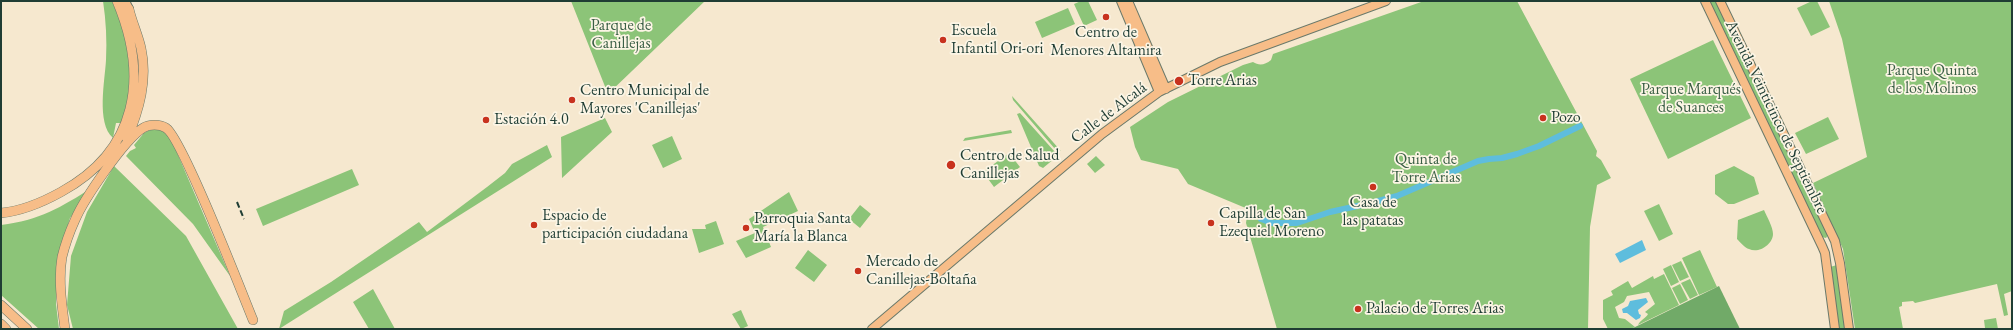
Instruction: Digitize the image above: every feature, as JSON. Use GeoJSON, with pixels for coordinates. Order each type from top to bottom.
{"type":"FeatureCollection","features":[{"type":"Feature","properties":{"kind":"highway"},"geometry":{"type":"LineString","coordinates":[[1,213],[28,207],[68,188],[96,167],[120,134],[127,121],[132,101],[135,63],[127,27],[117,1]]}},
{"type":"Feature","properties":{"kind":"highway"},"geometry":{"type":"LineString","coordinates":[[125,144],[140,102],[144,73],[141,49],[127,5]]}},
{"type":"Feature","properties":{"kind":"highway"},"geometry":{"type":"LineString","coordinates":[[65,329],[60,292],[62,257],[75,220],[89,195],[125,144],[145,127],[155,125],[166,128],[170,131],[197,186],[253,320]]}},
{"type":"Feature","properties":{"kind":"highway"},"geometry":{"type":"LineString","coordinates":[[1,304],[27,329]]}},
{"type":"Feature","properties":{"kind":"highway"},"geometry":{"type":"LineString","coordinates":[[1,324],[6,329]]}},
{"type":"Feature","properties":{"kind":"main road"},"geometry":{"type":"LineString","coordinates":[[1121,1],[1162,90]]}},
{"type":"Feature","properties":{"kind":"main road"},"geometry":{"type":"LineString","coordinates":[[1128,1],[1162,90]]}},
{"type":"Feature","properties":{"kind":"main road","name":"Calle de Alcalá"},"geometry":{"type":"LineString","coordinates":[[872,329],[1102,134],[1162,90],[1220,62],[1386,1]]}},
{"type":"Feature","properties":{"kind":"main road","name":"Avenida Veinticinco de Septiembre"},"geometry":{"type":"LineString","coordinates":[[1705,1],[1824,249],[1835,329]]}},
{"type":"Feature","properties":{"kind":"main road","name":"Avenida Veinticinco de Septiembre"},"geometry":{"type":"LineString","coordinates":[[1720,1],[1835,241],[1838,250],[1849,329]]}},
{"type":"Feature","properties":{"kind":"main road"},"geometry":{"type":"LineString","coordinates":[[1835,241],[1828,241],[1824,249],[1832,254],[1838,250]]}},
{"type":"Feature","properties":{"kind":"green space"},"geometry":{"type":"Polygon","coordinates":[[[103,1],[112,1],[125,31],[132,77],[123,123],[116,123],[113,138],[108,131],[103,112],[103,90],[106,60],[106,23],[103,1]]]}},
{"type":"Feature","properties":{"kind":"green space","name":"Parque de Canillejas"},"geometry":{"type":"Polygon","coordinates":[[[571,1],[705,1],[608,94],[571,1]]]}},
{"type":"Feature","properties":{"kind":"green space"},"geometry":{"type":"Polygon","coordinates":[[[1081,1],[1088,1],[1097,20],[1084,26],[1074,4],[1081,1]]]}},
{"type":"Feature","properties":{"kind":"green space","name":"Quinta de Torre Arias"},"geometry":{"type":"Polygon","coordinates":[[[1424,1],[1517,1],[1597,151],[1596,156],[1601,160],[1611,178],[1597,185],[1590,227],[1588,329],[1277,329],[1246,223],[1248,209],[1188,184],[1178,169],[1141,160],[1135,147],[1130,127],[1168,102],[1243,65],[1253,62],[1264,64],[1271,60],[1273,54],[1424,1]]]}},
{"type":"Feature","properties":{"kind":"green space"},"geometry":{"type":"Polygon","coordinates":[[[1708,1],[1716,1],[1828,235],[1826,238],[1822,237],[1708,1]]]}},
{"type":"Feature","properties":{"kind":"green space"},"geometry":{"type":"Polygon","coordinates":[[[1812,1],[1817,1],[1830,27],[1811,36],[1797,8],[1812,1]]]}},
{"type":"Feature","properties":{"kind":"green space","name":"Parque Quinta de los Molinos"},"geometry":{"type":"Polygon","coordinates":[[[1829,1],[2012,1],[2012,291],[2004,294],[2008,315],[2004,316],[1997,284],[1915,303],[1913,301],[1902,302],[1902,306],[1899,307],[1903,329],[1855,329],[1843,249],[1813,183],[1867,157],[1842,39],[1829,1]]]}},
{"type":"Feature","properties":{"kind":"green space"},"geometry":{"type":"Polygon","coordinates":[[[1068,8],[1075,24],[1042,38],[1035,22],[1068,8]]]}},
{"type":"Feature","properties":{"kind":"green space","name":"Parque Marqués de Suances"},"geometry":{"type":"Polygon","coordinates":[[[1713,40],[1751,118],[1668,159],[1630,79],[1713,40]]]}},
{"type":"Feature","properties":{"kind":"green space"},"geometry":{"type":"Polygon","coordinates":[[[1012,96],[1061,151],[1057,148],[1055,149],[1013,100],[1012,96]]]}},
{"type":"Feature","properties":{"kind":"green space"},"geometry":{"type":"Polygon","coordinates":[[[1020,113],[1055,152],[1057,150],[1060,154],[1043,168],[1039,166],[1017,114],[1020,113]]]}},
{"type":"Feature","properties":{"kind":"green space"},"geometry":{"type":"Polygon","coordinates":[[[1828,117],[1839,139],[1806,154],[1795,133],[1828,117]]]}},
{"type":"Feature","properties":{"kind":"green space"},"geometry":{"type":"Polygon","coordinates":[[[605,118],[612,132],[562,178],[561,137],[605,118]]]}},
{"type":"Feature","properties":{"kind":"green space"},"geometry":{"type":"Polygon","coordinates":[[[152,129],[161,130],[169,134],[230,276],[193,224],[126,156],[130,151],[136,148],[134,145],[144,133],[152,129]]]}},
{"type":"Feature","properties":{"kind":"green space"},"geometry":{"type":"Polygon","coordinates":[[[1011,130],[1012,133],[963,141],[965,138],[1011,130]]]}},
{"type":"Feature","properties":{"kind":"green space"},"geometry":{"type":"Polygon","coordinates":[[[672,136],[682,159],[663,168],[652,145],[672,136]]]}},
{"type":"Feature","properties":{"kind":"green space"},"geometry":{"type":"Polygon","coordinates":[[[547,145],[552,157],[279,329],[284,311],[331,282],[419,222],[427,232],[505,173],[512,164],[547,145]]]}},
{"type":"Feature","properties":{"kind":"green space"},"geometry":{"type":"Polygon","coordinates":[[[1009,153],[1020,167],[994,187],[983,172],[1009,153]]]}},
{"type":"Feature","properties":{"kind":"green space"},"geometry":{"type":"Polygon","coordinates":[[[1096,156],[1105,165],[1095,173],[1087,164],[1096,156]]]}},
{"type":"Feature","properties":{"kind":"green space"},"geometry":{"type":"Polygon","coordinates":[[[114,166],[186,236],[238,329],[73,329],[67,305],[71,256],[87,212],[114,166]]]}},
{"type":"Feature","properties":{"kind":"green space"},"geometry":{"type":"Polygon","coordinates":[[[1734,166],[1754,177],[1759,194],[1734,204],[1728,204],[1715,194],[1715,175],[1734,166]]]}},
{"type":"Feature","properties":{"kind":"green space"},"geometry":{"type":"Polygon","coordinates":[[[352,169],[359,185],[263,226],[256,209],[352,169]]]}},
{"type":"Feature","properties":{"kind":"green space"},"geometry":{"type":"Polygon","coordinates":[[[93,187],[70,218],[60,251],[56,276],[56,304],[59,329],[39,329],[1,295],[1,225],[27,220],[49,212],[93,187]]]}},
{"type":"Feature","properties":{"kind":"green space"},"geometry":{"type":"Polygon","coordinates":[[[789,192],[798,211],[763,227],[771,247],[746,258],[736,241],[755,233],[749,219],[789,192]]]}},
{"type":"Feature","properties":{"kind":"green space"},"geometry":{"type":"Polygon","coordinates":[[[1659,204],[1673,234],[1659,241],[1644,211],[1659,204]]]}},
{"type":"Feature","properties":{"kind":"green space"},"geometry":{"type":"Polygon","coordinates":[[[860,205],[871,214],[860,228],[849,219],[860,205]]]}},
{"type":"Feature","properties":{"kind":"green space"},"geometry":{"type":"Polygon","coordinates":[[[1764,210],[1772,228],[1773,234],[1771,241],[1761,249],[1753,250],[1747,248],[1737,239],[1738,220],[1764,210]]]}},
{"type":"Feature","properties":{"kind":"green space"},"geometry":{"type":"Polygon","coordinates":[[[716,221],[724,244],[699,253],[692,229],[706,229],[705,225],[716,221]]]}},
{"type":"Feature","properties":{"kind":"green space"},"geometry":{"type":"Polygon","coordinates":[[[808,250],[827,265],[814,282],[795,268],[808,250]]]}},
{"type":"Feature","properties":{"kind":"green space"},"geometry":{"type":"Polygon","coordinates":[[[1700,250],[1717,287],[1699,295],[1682,258],[1700,250]]]}},
{"type":"Feature","properties":{"kind":"green space"},"geometry":{"type":"Polygon","coordinates":[[[1681,261],[1689,277],[1680,281],[1672,265],[1681,261]]]}},
{"type":"Feature","properties":{"kind":"green space"},"geometry":{"type":"Polygon","coordinates":[[[1671,265],[1679,282],[1671,286],[1663,269],[1671,265]]]}},
{"type":"Feature","properties":{"kind":"green space"},"geometry":{"type":"Polygon","coordinates":[[[1837,265],[1846,329],[1839,329],[1830,267],[1837,265]]]}},
{"type":"Feature","properties":{"kind":"green space"},"geometry":{"type":"Polygon","coordinates":[[[1664,274],[1679,305],[1638,325],[1648,314],[1645,312],[1655,304],[1649,292],[1627,296],[1624,302],[1615,307],[1619,318],[1625,319],[1635,327],[1631,329],[1608,329],[1603,319],[1603,300],[1613,295],[1611,291],[1628,281],[1632,288],[1653,276],[1654,279],[1664,274]]]}},
{"type":"Feature","properties":{"kind":"green space"},"geometry":{"type":"Polygon","coordinates":[[[1690,279],[1698,295],[1690,299],[1681,283],[1690,279]]]}},
{"type":"Feature","properties":{"kind":"green space"},"geometry":{"type":"Polygon","coordinates":[[[1680,284],[1688,300],[1680,304],[1672,288],[1680,284]]]}},
{"type":"Feature","properties":{"kind":"green space"},"geometry":{"type":"Polygon","coordinates":[[[1719,286],[1740,329],[1631,329],[1719,286]]]}},
{"type":"Feature","properties":{"kind":"green space"},"geometry":{"type":"Polygon","coordinates":[[[373,289],[395,329],[369,329],[353,302],[373,289]]]}},
{"type":"Feature","properties":{"kind":"green space"},"geometry":{"type":"Polygon","coordinates":[[[741,310],[748,326],[741,329],[732,314],[741,310]]]}},
{"type":"Feature","properties":{"kind":"green space"},"geometry":{"type":"Polygon","coordinates":[[[1996,318],[1998,329],[1978,329],[1985,328],[1984,320],[1996,318]]]}},
{"type":"Feature","properties":{"kind":"water"},"geometry":{"type":"Polygon","coordinates":[[[1642,240],[1646,250],[1620,263],[1615,254],[1642,240]]]}},
{"type":"Feature","properties":{"kind":"water"},"geometry":{"type":"Polygon","coordinates":[[[1646,298],[1648,302],[1638,310],[1639,314],[1641,315],[1640,318],[1636,320],[1627,313],[1623,313],[1622,309],[1628,306],[1630,301],[1646,298]]]}},
{"type":"Feature","properties":{"kind":"waterway"},"geometry":{"type":"LineString","coordinates":[[1261,219],[1272,223],[1297,223],[1330,212],[1397,196],[1478,161],[1502,158],[1539,146],[1580,126]]}},
{"type":"Feature","properties":{"kind":"railway"},"geometry":{"type":"LineString","coordinates":[[237,202],[244,219]]}},
{"type":"Feature","properties":{"kind":"place","name":"Centro de Menores Altamira"},"geometry":{"type":"Point","coordinates":[1106,17]}},
{"type":"Feature","properties":{"kind":"place","name":"Escuela Infantil Ori-ori"},"geometry":{"type":"Point","coordinates":[943,40]}},
{"type":"Feature","properties":{"kind":"place","name":"Torre Arias"},"geometry":{"type":"Point","coordinates":[1179,81]}},
{"type":"Feature","properties":{"kind":"place","name":"Centro Municipal de Mayores 'Canillejas'"},"geometry":{"type":"Point","coordinates":[572,100]}},
{"type":"Feature","properties":{"kind":"place","name":"Pozo"},"geometry":{"type":"Point","coordinates":[1543,118]}},
{"type":"Feature","properties":{"kind":"place","name":"Estación 4.0"},"geometry":{"type":"Point","coordinates":[486,120]}},
{"type":"Feature","properties":{"kind":"place","name":"Centro de Salud Canillejas"},"geometry":{"type":"Point","coordinates":[951,165]}},
{"type":"Feature","properties":{"kind":"place","name":"Casa de las patatas"},"geometry":{"type":"Point","coordinates":[1373,187]}},
{"type":"Feature","properties":{"kind":"place","name":"Capilla de San Ezequiel Moreno"},"geometry":{"type":"Point","coordinates":[1211,223]}},
{"type":"Feature","properties":{"kind":"place","name":"Espacio de participación ciudadana"},"geometry":{"type":"Point","coordinates":[534,225]}},
{"type":"Feature","properties":{"kind":"place","name":"Parroquia Santa María la Blanca"},"geometry":{"type":"Point","coordinates":[746,228]}},
{"type":"Feature","properties":{"kind":"place","name":"Mercado de Canillejas-Boltaña"},"geometry":{"type":"Point","coordinates":[858,271]}},
{"type":"Feature","properties":{"kind":"place","name":"Palacio de Torres Arias"},"geometry":{"type":"Point","coordinates":[1358,309]}}]}
